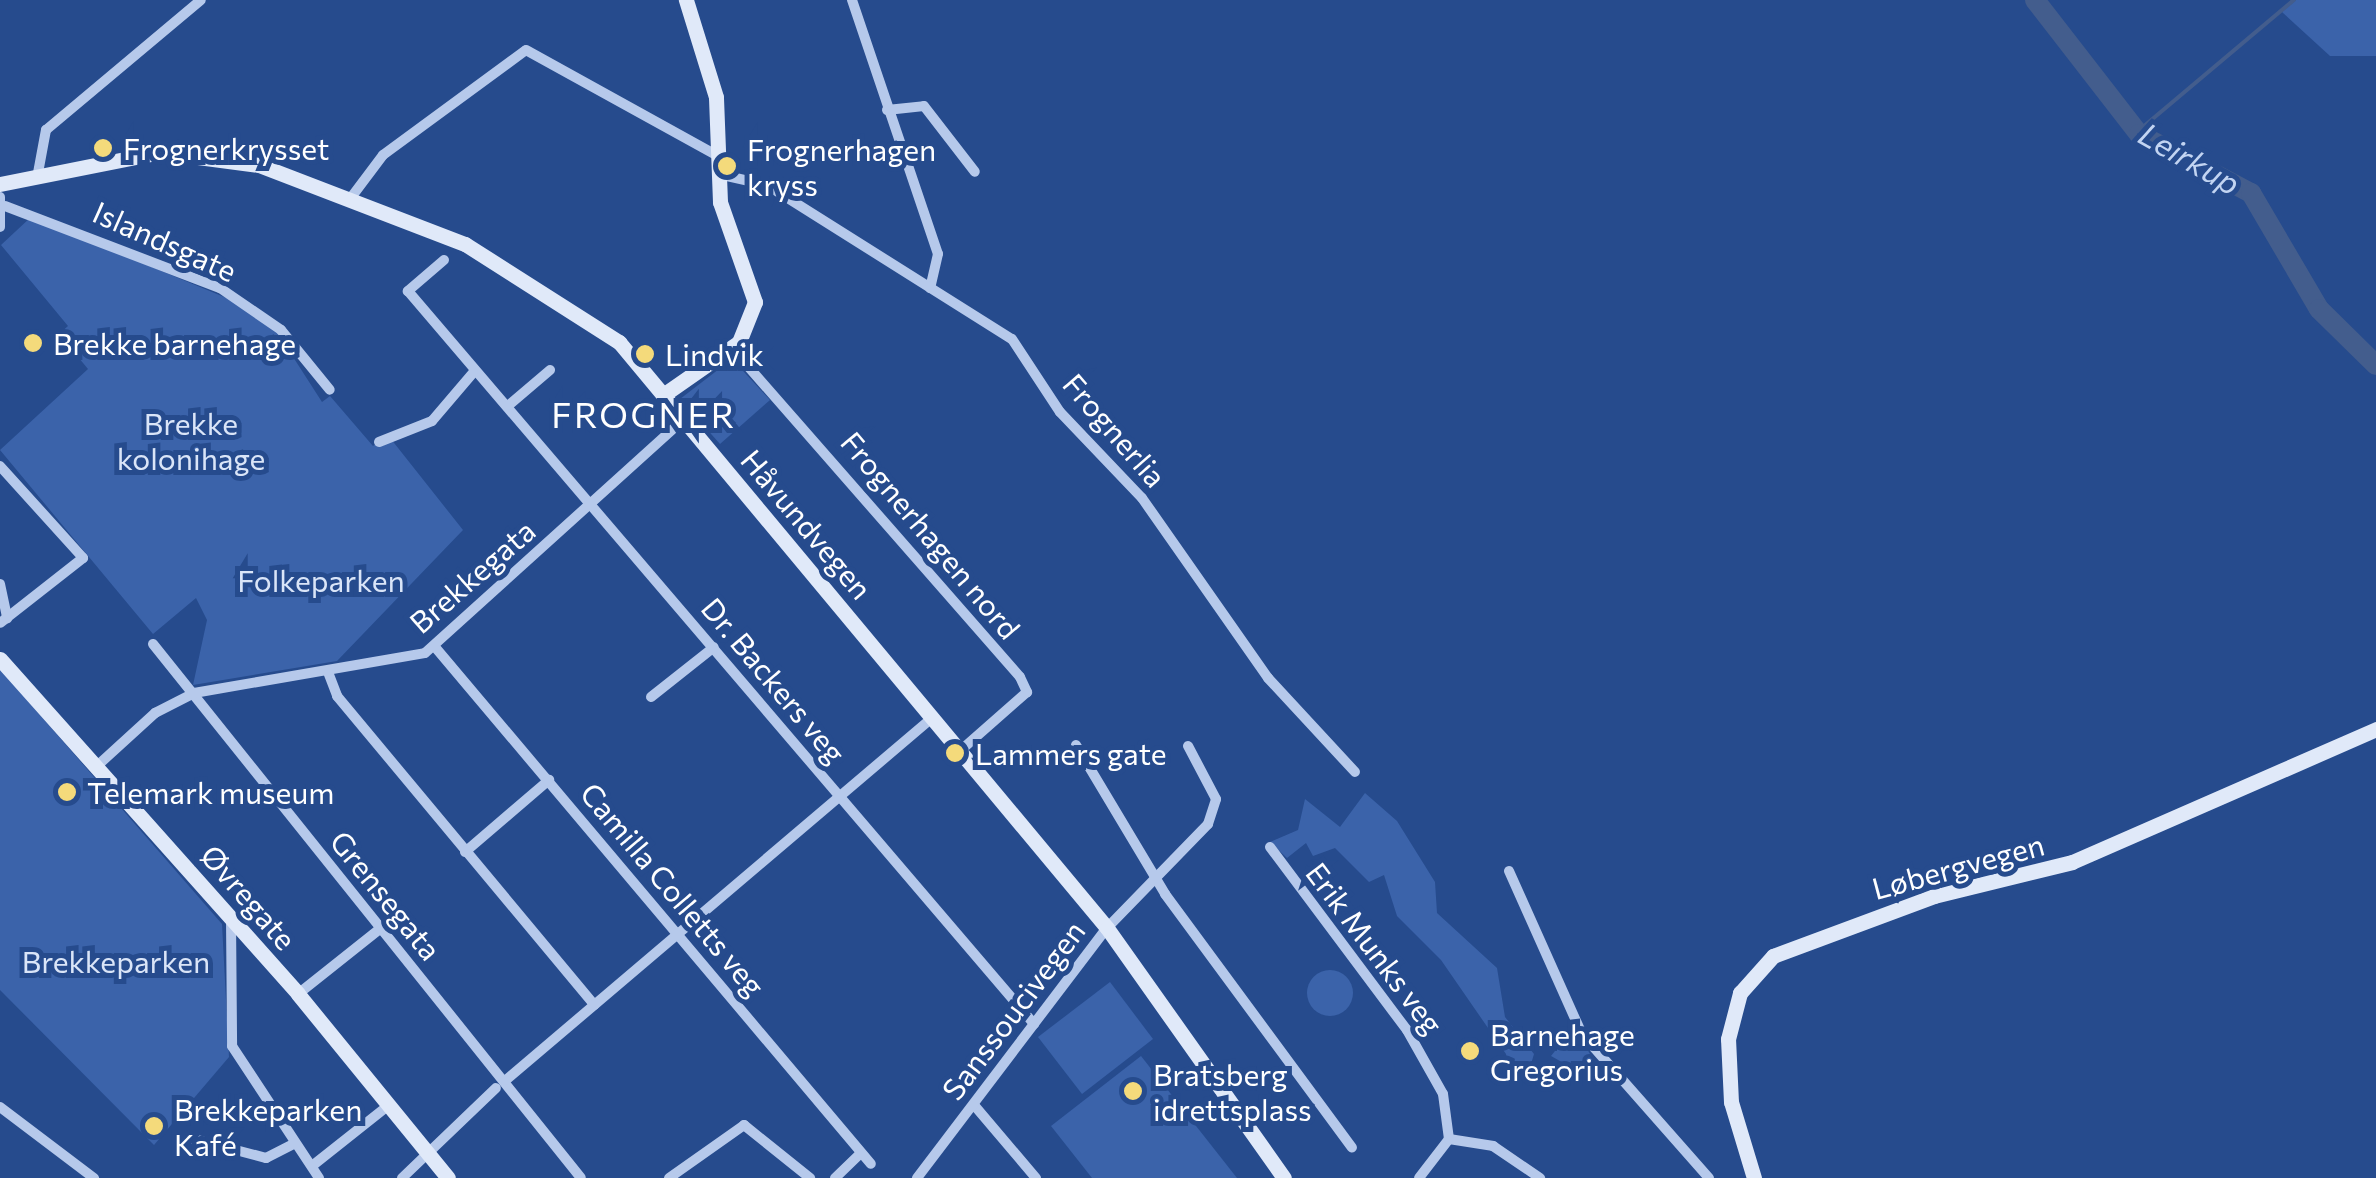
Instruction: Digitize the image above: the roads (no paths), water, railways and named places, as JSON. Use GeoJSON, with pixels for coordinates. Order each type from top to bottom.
{"type":"FeatureCollection","features":[{"type":"Feature","properties":{"kind":"main road"},"geometry":{"type":"LineString","coordinates":[[666,394],[732,348],[750,326],[754,292],[718,174],[716,97],[686,0]]}},
{"type":"Feature","properties":{"kind":"main road","name":"Håvundvegen"},"geometry":{"type":"LineString","coordinates":[[0,184],[38,173],[186,152],[353,194],[465,244],[619,342],[1107,928],[1284,1178]]}},
{"type":"Feature","properties":{"kind":"main road","name":"Øvregate"},"geometry":{"type":"LineString","coordinates":[[0,659],[298,994],[448,1178]]}},
{"type":"Feature","properties":{"kind":"main road","name":"Løbergvegen"},"geometry":{"type":"LineString","coordinates":[[1754,1178],[1731,1102],[1728,1039],[1740,993],[1773,956],[1934,896],[2072,862],[2376,729]]}},
{"type":"Feature","properties":{"kind":"street"},"geometry":{"type":"LineString","coordinates":[[38,173],[46,130],[200,0]]}},
{"type":"Feature","properties":{"kind":"street"},"geometry":{"type":"LineString","coordinates":[[852,0],[938,254],[930,288]]}},
{"type":"Feature","properties":{"kind":"street"},"geometry":{"type":"LineString","coordinates":[[353,194],[383,154],[526,50],[718,156]]}},
{"type":"Feature","properties":{"kind":"street"},"geometry":{"type":"LineString","coordinates":[[887,110],[924,106],[974,172]]}},
{"type":"Feature","properties":{"kind":"street","name":"Frognerlia"},"geometry":{"type":"LineString","coordinates":[[718,174],[767,184],[1012,340],[1060,412],[1142,498],[1268,678],[1356,772]]}},
{"type":"Feature","properties":{"kind":"street"},"geometry":{"type":"LineString","coordinates":[[0,227],[3,201]]}},
{"type":"Feature","properties":{"kind":"street","name":"Islandsgate"},"geometry":{"type":"LineString","coordinates":[[3,201],[220,288],[280,330],[330,390]]}},
{"type":"Feature","properties":{"kind":"street","name":"Dr. Backers veg"},"geometry":{"type":"LineString","coordinates":[[444,260],[408,292],[473,374],[510,405],[1034,1024]]}},
{"type":"Feature","properties":{"kind":"street","name":"Frognerhagen nord"},"geometry":{"type":"LineString","coordinates":[[732,348],[1020,678],[1026,692],[960,751]]}},
{"type":"Feature","properties":{"kind":"street"},"geometry":{"type":"LineString","coordinates":[[510,405],[550,370]]}},
{"type":"Feature","properties":{"kind":"street"},"geometry":{"type":"LineString","coordinates":[[378,442],[432,421],[473,374]]}},
{"type":"Feature","properties":{"kind":"street","name":"Brekkegata"},"geometry":{"type":"LineString","coordinates":[[96,766],[154,713],[194,694],[328,672],[435,647],[684,419]]}},
{"type":"Feature","properties":{"kind":"street"},"geometry":{"type":"LineString","coordinates":[[0,466],[83,558],[4,620]]}},
{"type":"Feature","properties":{"kind":"street"},"geometry":{"type":"LineString","coordinates":[[0,584],[4,620]]}},
{"type":"Feature","properties":{"kind":"street","name":"Grensegata"},"geometry":{"type":"LineString","coordinates":[[152,644],[581,1178]]}},
{"type":"Feature","properties":{"kind":"street","name":"Camilla Colletts veg"},"geometry":{"type":"LineString","coordinates":[[435,647],[871,1164]]}},
{"type":"Feature","properties":{"kind":"street"},"geometry":{"type":"LineString","coordinates":[[651,696],[714,647]]}},
{"type":"Feature","properties":{"kind":"street"},"geometry":{"type":"LineString","coordinates":[[328,672],[338,696],[594,1006]]}},
{"type":"Feature","properties":{"kind":"street"},"geometry":{"type":"LineString","coordinates":[[506,1080],[932,718]]}},
{"type":"Feature","properties":{"kind":"street"},"geometry":{"type":"LineString","coordinates":[[1076,745],[1154,877],[1352,1148]]}},
{"type":"Feature","properties":{"kind":"street","name":"Sanssoucivegen"},"geometry":{"type":"LineString","coordinates":[[917,1178],[1107,928],[1215,814],[1188,746]]}},
{"type":"Feature","properties":{"kind":"street"},"geometry":{"type":"LineString","coordinates":[[465,852],[549,780]]}},
{"type":"Feature","properties":{"kind":"street","name":"Erik Munks veg"},"geometry":{"type":"LineString","coordinates":[[1270,847],[1426,1060],[1449,1139]]}},
{"type":"Feature","properties":{"kind":"street"},"geometry":{"type":"LineString","coordinates":[[1509,872],[1582,1034],[1709,1178]]}},
{"type":"Feature","properties":{"kind":"street"},"geometry":{"type":"LineString","coordinates":[[232,919],[232,1046],[319,1178]]}},
{"type":"Feature","properties":{"kind":"street"},"geometry":{"type":"LineString","coordinates":[[298,994],[381,928]]}},
{"type":"Feature","properties":{"kind":"street"},"geometry":{"type":"LineString","coordinates":[[402,1178],[424,1149],[496,1088]]}},
{"type":"Feature","properties":{"kind":"street"},"geometry":{"type":"LineString","coordinates":[[974,1104],[1036,1178]]}},
{"type":"Feature","properties":{"kind":"street"},"geometry":{"type":"LineString","coordinates":[[312,1166],[388,1105]]}},
{"type":"Feature","properties":{"kind":"street"},"geometry":{"type":"LineString","coordinates":[[0,1107],[94,1178]]}},
{"type":"Feature","properties":{"kind":"street"},"geometry":{"type":"LineString","coordinates":[[669,1178],[744,1125],[810,1178]]}},
{"type":"Feature","properties":{"kind":"street"},"geometry":{"type":"LineString","coordinates":[[190,1138],[266,1158],[295,1143]]}},
{"type":"Feature","properties":{"kind":"street"},"geometry":{"type":"LineString","coordinates":[[1419,1178],[1449,1139],[1493,1146],[1540,1178]]}},
{"type":"Feature","properties":{"kind":"street"},"geometry":{"type":"LineString","coordinates":[[835,1178],[861,1154]]}},
{"type":"Feature","properties":{"kind":"waterway","name":"Leirkup"},"geometry":{"type":"LineString","coordinates":[[2035,0],[2139,134],[2251,193],[2319,309],[2376,365]]}},
{"type":"Feature","properties":{"kind":"waterway"},"geometry":{"type":"LineString","coordinates":[[2137,132],[2294,0]]}},
{"type":"Feature","properties":{"kind":"place","name":"Frognerkrysset"},"geometry":{"type":"Point","coordinates":[103,148]}},
{"type":"Feature","properties":{"kind":"place","name":"Frognerhagen kryss"},"geometry":{"type":"Point","coordinates":[727,166]}},
{"type":"Feature","properties":{"kind":"place","name":"Brekke barnehage"},"geometry":{"type":"Point","coordinates":[33,343]}},
{"type":"Feature","properties":{"kind":"place","name":"Lindvik"},"geometry":{"type":"Point","coordinates":[645,354]}},
{"type":"Feature","properties":{"kind":"place","name":"Lammers gate"},"geometry":{"type":"Point","coordinates":[955,753]}},
{"type":"Feature","properties":{"kind":"place","name":"Telemark museum"},"geometry":{"type":"Point","coordinates":[67,792]}},
{"type":"Feature","properties":{"kind":"place","name":"Barnehage Gregorius"},"geometry":{"type":"Point","coordinates":[1470,1051]}},
{"type":"Feature","properties":{"kind":"place","name":"Bratsberg idrettsplass"},"geometry":{"type":"Point","coordinates":[1133,1091]}},
{"type":"Feature","properties":{"kind":"place","name":"Brekkeparken Kafé"},"geometry":{"type":"Point","coordinates":[154,1126]}},
{"type":"Feature","properties":{"kind":"district","name":"FROGNER"},"geometry":{"type":"Point","coordinates":[644,414]}},
{"type":"Feature","properties":{"kind":"park label","name":"Brekke kolonihage"},"geometry":{"type":"Point","coordinates":[191,440]}},
{"type":"Feature","properties":{"kind":"park label","name":"Folkeparken"},"geometry":{"type":"Point","coordinates":[321,580]}},
{"type":"Feature","properties":{"kind":"park label","name":"Brekkeparken"},"geometry":{"type":"Point","coordinates":[116,961]}}]}
